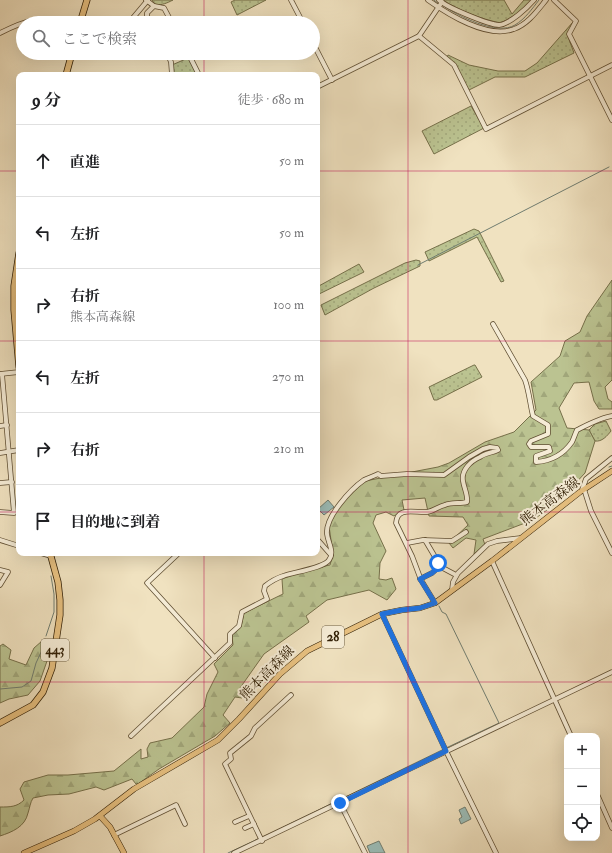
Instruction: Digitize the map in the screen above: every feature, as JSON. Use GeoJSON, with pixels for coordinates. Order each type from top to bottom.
{"type":"FeatureCollection","features":[{"type":"Feature","properties":{"kind":"highway"},"geometry":{"type":"LineString","coordinates":[[82,16],[86,0]]}},
{"type":"Feature","properties":{"kind":"highway"},"geometry":{"type":"LineString","coordinates":[[67,72],[70,60]]}},
{"type":"Feature","properties":{"kind":"highway"},"geometry":{"type":"LineString","coordinates":[[16,273],[14,286],[14,310],[16,333]]}},
{"type":"Feature","properties":{"kind":"highway","name":"443"},"geometry":{"type":"LineString","coordinates":[[0,723],[33,705],[43,692],[52,668],[60,615],[60,600],[58,582],[51,556]]}},
{"type":"Feature","properties":{"kind":"main road","name":"熊本高森線"},"geometry":{"type":"LineString","coordinates":[[24,853],[74,831],[100,816],[134,789],[218,740],[280,674],[307,651],[382,614],[420,608],[435,603],[492,561],[582,490],[612,472]]}},
{"type":"Feature","properties":{"kind":"main road"},"geometry":{"type":"LineString","coordinates":[[100,816],[110,827],[124,853]]}},
{"type":"Feature","properties":{"kind":"street"},"geometry":{"type":"LineString","coordinates":[[134,16],[147,0],[154,6],[164,8],[168,16]]}},
{"type":"Feature","properties":{"kind":"street"},"geometry":{"type":"LineString","coordinates":[[291,0],[299,16]]}},
{"type":"Feature","properties":{"kind":"street"},"geometry":{"type":"LineString","coordinates":[[428,0],[457,18],[482,28],[500,32],[515,29],[522,25],[546,0]]}},
{"type":"Feature","properties":{"kind":"street"},"geometry":{"type":"LineString","coordinates":[[320,86],[419,36],[441,1],[450,8],[500,25],[520,14],[534,0]]}},
{"type":"Feature","properties":{"kind":"street"},"geometry":{"type":"LineString","coordinates":[[554,0],[576,22],[569,34],[612,120]]}},
{"type":"Feature","properties":{"kind":"street"},"geometry":{"type":"LineString","coordinates":[[147,16],[147,13],[154,6]]}},
{"type":"Feature","properties":{"kind":"street"},"geometry":{"type":"LineString","coordinates":[[0,33],[16,26]]}},
{"type":"Feature","properties":{"kind":"street"},"geometry":{"type":"LineString","coordinates":[[419,36],[454,65],[486,130],[612,65]]}},
{"type":"Feature","properties":{"kind":"street"},"geometry":{"type":"LineString","coordinates":[[320,57],[332,80]]}},
{"type":"Feature","properties":{"kind":"street"},"geometry":{"type":"LineString","coordinates":[[170,60],[172,72]]}},
{"type":"Feature","properties":{"kind":"street"},"geometry":{"type":"LineString","coordinates":[[192,60],[198,72]]}},
{"type":"Feature","properties":{"kind":"street"},"geometry":{"type":"LineString","coordinates":[[493,324],[525,380],[533,416],[548,425],[548,434],[531,441],[529,444],[531,447],[549,447],[550,450],[536,456],[536,462],[544,462],[557,457],[572,441],[577,430],[602,418],[612,416]]}},
{"type":"Feature","properties":{"kind":"street"},"geometry":{"type":"LineString","coordinates":[[0,512],[14,514],[5,398],[1,374],[16,372]]}},
{"type":"Feature","properties":{"kind":"street"},"geometry":{"type":"LineString","coordinates":[[0,399],[5,398]]}},
{"type":"Feature","properties":{"kind":"street"},"geometry":{"type":"LineString","coordinates":[[0,426],[7,425]]}},
{"type":"Feature","properties":{"kind":"street"},"geometry":{"type":"LineString","coordinates":[[131,736],[230,643],[230,634],[239,626],[242,612],[267,599],[264,591],[265,586],[283,576],[322,566],[329,561],[332,548],[327,534],[327,528],[332,514],[345,498],[364,480],[378,474],[381,476],[407,474],[444,475],[483,449],[490,447],[497,448],[498,450],[490,454],[480,456],[468,465],[464,471],[462,479],[468,498],[467,502],[444,505],[428,512],[409,511],[398,515],[396,523],[407,543],[420,579],[435,603]]}},
{"type":"Feature","properties":{"kind":"street"},"geometry":{"type":"LineString","coordinates":[[0,453],[9,450],[16,450]]}},
{"type":"Feature","properties":{"kind":"street"},"geometry":{"type":"LineString","coordinates":[[612,458],[586,479],[582,490],[612,553]]}},
{"type":"Feature","properties":{"kind":"street"},"geometry":{"type":"LineString","coordinates":[[0,483],[12,482]]}},
{"type":"Feature","properties":{"kind":"street"},"geometry":{"type":"LineString","coordinates":[[407,543],[425,540],[452,541],[466,532]]}},
{"type":"Feature","properties":{"kind":"street"},"geometry":{"type":"LineString","coordinates":[[452,590],[456,575],[488,544],[497,540],[521,538]]}},
{"type":"Feature","properties":{"kind":"street"},"geometry":{"type":"LineString","coordinates":[[0,540],[16,545]]}},
{"type":"Feature","properties":{"kind":"street"},"geometry":{"type":"LineString","coordinates":[[425,540],[440,566],[456,575]]}},
{"type":"Feature","properties":{"kind":"street"},"geometry":{"type":"LineString","coordinates":[[320,543],[331,556]]}},
{"type":"Feature","properties":{"kind":"street"},"geometry":{"type":"LineString","coordinates":[[176,556],[147,583],[215,658]]}},
{"type":"Feature","properties":{"kind":"street"},"geometry":{"type":"LineString","coordinates":[[492,561],[570,733]]}},
{"type":"Feature","properties":{"kind":"street"},"geometry":{"type":"LineString","coordinates":[[420,579],[432,573],[440,566]]}},
{"type":"Feature","properties":{"kind":"street"},"geometry":{"type":"LineString","coordinates":[[0,570],[8,572],[0,585]]}},
{"type":"Feature","properties":{"kind":"street"},"geometry":{"type":"LineString","coordinates":[[382,614],[446,751],[496,853]]}},
{"type":"Feature","properties":{"kind":"street"},"geometry":{"type":"LineString","coordinates":[[234,853],[262,841],[612,672]]}},
{"type":"Feature","properties":{"kind":"street"},"geometry":{"type":"LineString","coordinates":[[262,841],[225,764],[231,759],[230,753],[251,736],[255,728],[291,695]]}},
{"type":"Feature","properties":{"kind":"street"},"geometry":{"type":"LineString","coordinates":[[600,801],[612,828]]}},
{"type":"Feature","properties":{"kind":"street"},"geometry":{"type":"LineString","coordinates":[[340,803],[365,853]]}},
{"type":"Feature","properties":{"kind":"street"},"geometry":{"type":"LineString","coordinates":[[114,835],[176,805],[185,824]]}},
{"type":"Feature","properties":{"kind":"street"},"geometry":{"type":"LineString","coordinates":[[235,822],[249,816]]}},
{"type":"Feature","properties":{"kind":"street"},"geometry":{"type":"LineString","coordinates":[[245,828],[254,824]]}},
{"type":"Feature","properties":{"kind":"green space"},"geometry":{"type":"Polygon","coordinates":[[[152,0],[173,0],[165,4],[155,5],[152,0]]]}},
{"type":"Feature","properties":{"kind":"green space"},"geometry":{"type":"Polygon","coordinates":[[[235,0],[266,0],[237,15],[231,2],[235,0]]]}},
{"type":"Feature","properties":{"kind":"green space"},"geometry":{"type":"Polygon","coordinates":[[[443,0],[504,0],[512,14],[524,0],[531,0],[520,12],[501,23],[471,14],[456,8],[443,0]]]}},
{"type":"Feature","properties":{"kind":"green space"},"geometry":{"type":"Polygon","coordinates":[[[573,22],[567,34],[574,53],[525,77],[495,77],[469,90],[447,57],[448,55],[469,65],[498,71],[525,71],[537,63],[573,22]]]}},
{"type":"Feature","properties":{"kind":"green space"},"geometry":{"type":"Polygon","coordinates":[[[183,60],[189,60],[196,71],[173,72],[172,65],[183,60]]]}},
{"type":"Feature","properties":{"kind":"green space"},"geometry":{"type":"Polygon","coordinates":[[[471,106],[484,128],[434,154],[422,131],[471,106]]]}},
{"type":"Feature","properties":{"kind":"green space"},"geometry":{"type":"Polygon","coordinates":[[[474,229],[479,231],[504,281],[501,282],[477,237],[429,261],[425,252],[474,229]]]}},
{"type":"Feature","properties":{"kind":"green space"},"geometry":{"type":"Polygon","coordinates":[[[416,260],[420,261],[420,266],[374,288],[325,315],[321,305],[405,263],[416,260]]]}},
{"type":"Feature","properties":{"kind":"green space"},"geometry":{"type":"Polygon","coordinates":[[[359,264],[364,272],[320,294],[320,285],[359,264]]]}},
{"type":"Feature","properties":{"kind":"green space"},"geometry":{"type":"Polygon","coordinates":[[[612,280],[612,380],[605,387],[608,399],[612,402],[612,409],[599,409],[594,401],[589,382],[574,383],[559,408],[567,428],[589,430],[595,441],[585,473],[558,502],[533,520],[483,539],[485,545],[474,554],[476,540],[466,538],[453,548],[449,543],[468,525],[463,517],[429,516],[425,498],[402,500],[404,510],[394,516],[386,512],[376,515],[373,523],[386,551],[380,563],[379,579],[386,580],[392,578],[396,589],[387,600],[369,590],[327,600],[306,616],[309,622],[264,654],[240,688],[246,691],[242,698],[235,697],[223,715],[230,723],[215,736],[159,769],[138,784],[136,784],[132,779],[104,790],[96,787],[69,794],[48,795],[33,798],[24,822],[13,831],[0,836],[0,807],[13,806],[24,800],[20,789],[24,782],[48,775],[68,775],[114,771],[141,749],[141,759],[148,757],[147,749],[150,743],[172,738],[204,707],[207,694],[218,672],[214,664],[233,645],[232,635],[241,627],[244,613],[283,594],[282,579],[307,570],[330,565],[333,554],[329,526],[334,514],[347,498],[365,481],[438,467],[449,463],[485,442],[514,432],[536,410],[531,382],[560,356],[565,341],[580,332],[587,316],[612,280]]]}},
{"type":"Feature","properties":{"kind":"green space"},"geometry":{"type":"Polygon","coordinates":[[[474,365],[482,377],[437,400],[434,400],[429,387],[474,365]]]}},
{"type":"Feature","properties":{"kind":"green space"},"geometry":{"type":"Polygon","coordinates":[[[606,421],[611,431],[602,440],[595,441],[589,430],[595,424],[606,421]]]}},
{"type":"Feature","properties":{"kind":"green space"},"geometry":{"type":"Polygon","coordinates":[[[42,641],[47,661],[40,681],[28,695],[9,699],[0,703],[0,646],[3,644],[11,650],[9,659],[26,665],[34,648],[42,641]]]}},
{"type":"Feature","properties":{"kind":"water"},"geometry":{"type":"Polygon","coordinates":[[[328,500],[334,507],[324,515],[320,511],[320,507],[328,500]]]}},
{"type":"Feature","properties":{"kind":"water"},"geometry":{"type":"Polygon","coordinates":[[[465,807],[471,819],[461,824],[459,819],[462,817],[459,810],[465,807]]]}},
{"type":"Feature","properties":{"kind":"water"},"geometry":{"type":"Polygon","coordinates":[[[379,841],[385,853],[370,853],[367,846],[379,841]]]}},
{"type":"Feature","properties":{"kind":"waterway"},"geometry":{"type":"LineString","coordinates":[[434,0],[439,4]]}},
{"type":"Feature","properties":{"kind":"waterway"},"geometry":{"type":"LineString","coordinates":[[442,5],[467,19],[478,23],[498,28],[507,28],[522,20],[539,0]]}},
{"type":"Feature","properties":{"kind":"waterway"},"geometry":{"type":"LineString","coordinates":[[418,265],[609,167]]}},
{"type":"Feature","properties":{"kind":"waterway"},"geometry":{"type":"LineString","coordinates":[[46,636],[54,612],[54,594],[51,576]]}},
{"type":"Feature","properties":{"kind":"waterway"},"geometry":{"type":"LineString","coordinates":[[439,606],[442,612],[446,614],[499,723],[446,748]]}},
{"type":"Feature","properties":{"kind":"waterway"},"geometry":{"type":"LineString","coordinates":[[0,689],[22,687],[31,681],[36,663],[44,646],[45,639]]}},
{"type":"Feature","properties":{"kind":"waterway"},"geometry":{"type":"LineString","coordinates":[[261,838],[444,749]]}},
{"type":"Feature","properties":{"kind":"waterway"},"geometry":{"type":"LineString","coordinates":[[228,853],[258,839]]}},
{"type":"Feature","properties":{"kind":"route"},"geometry":{"type":"LineString","coordinates":[[340,803],[446,751],[382,614],[420,608],[435,603],[420,579],[432,573],[440,566],[438,563]]}}]}
